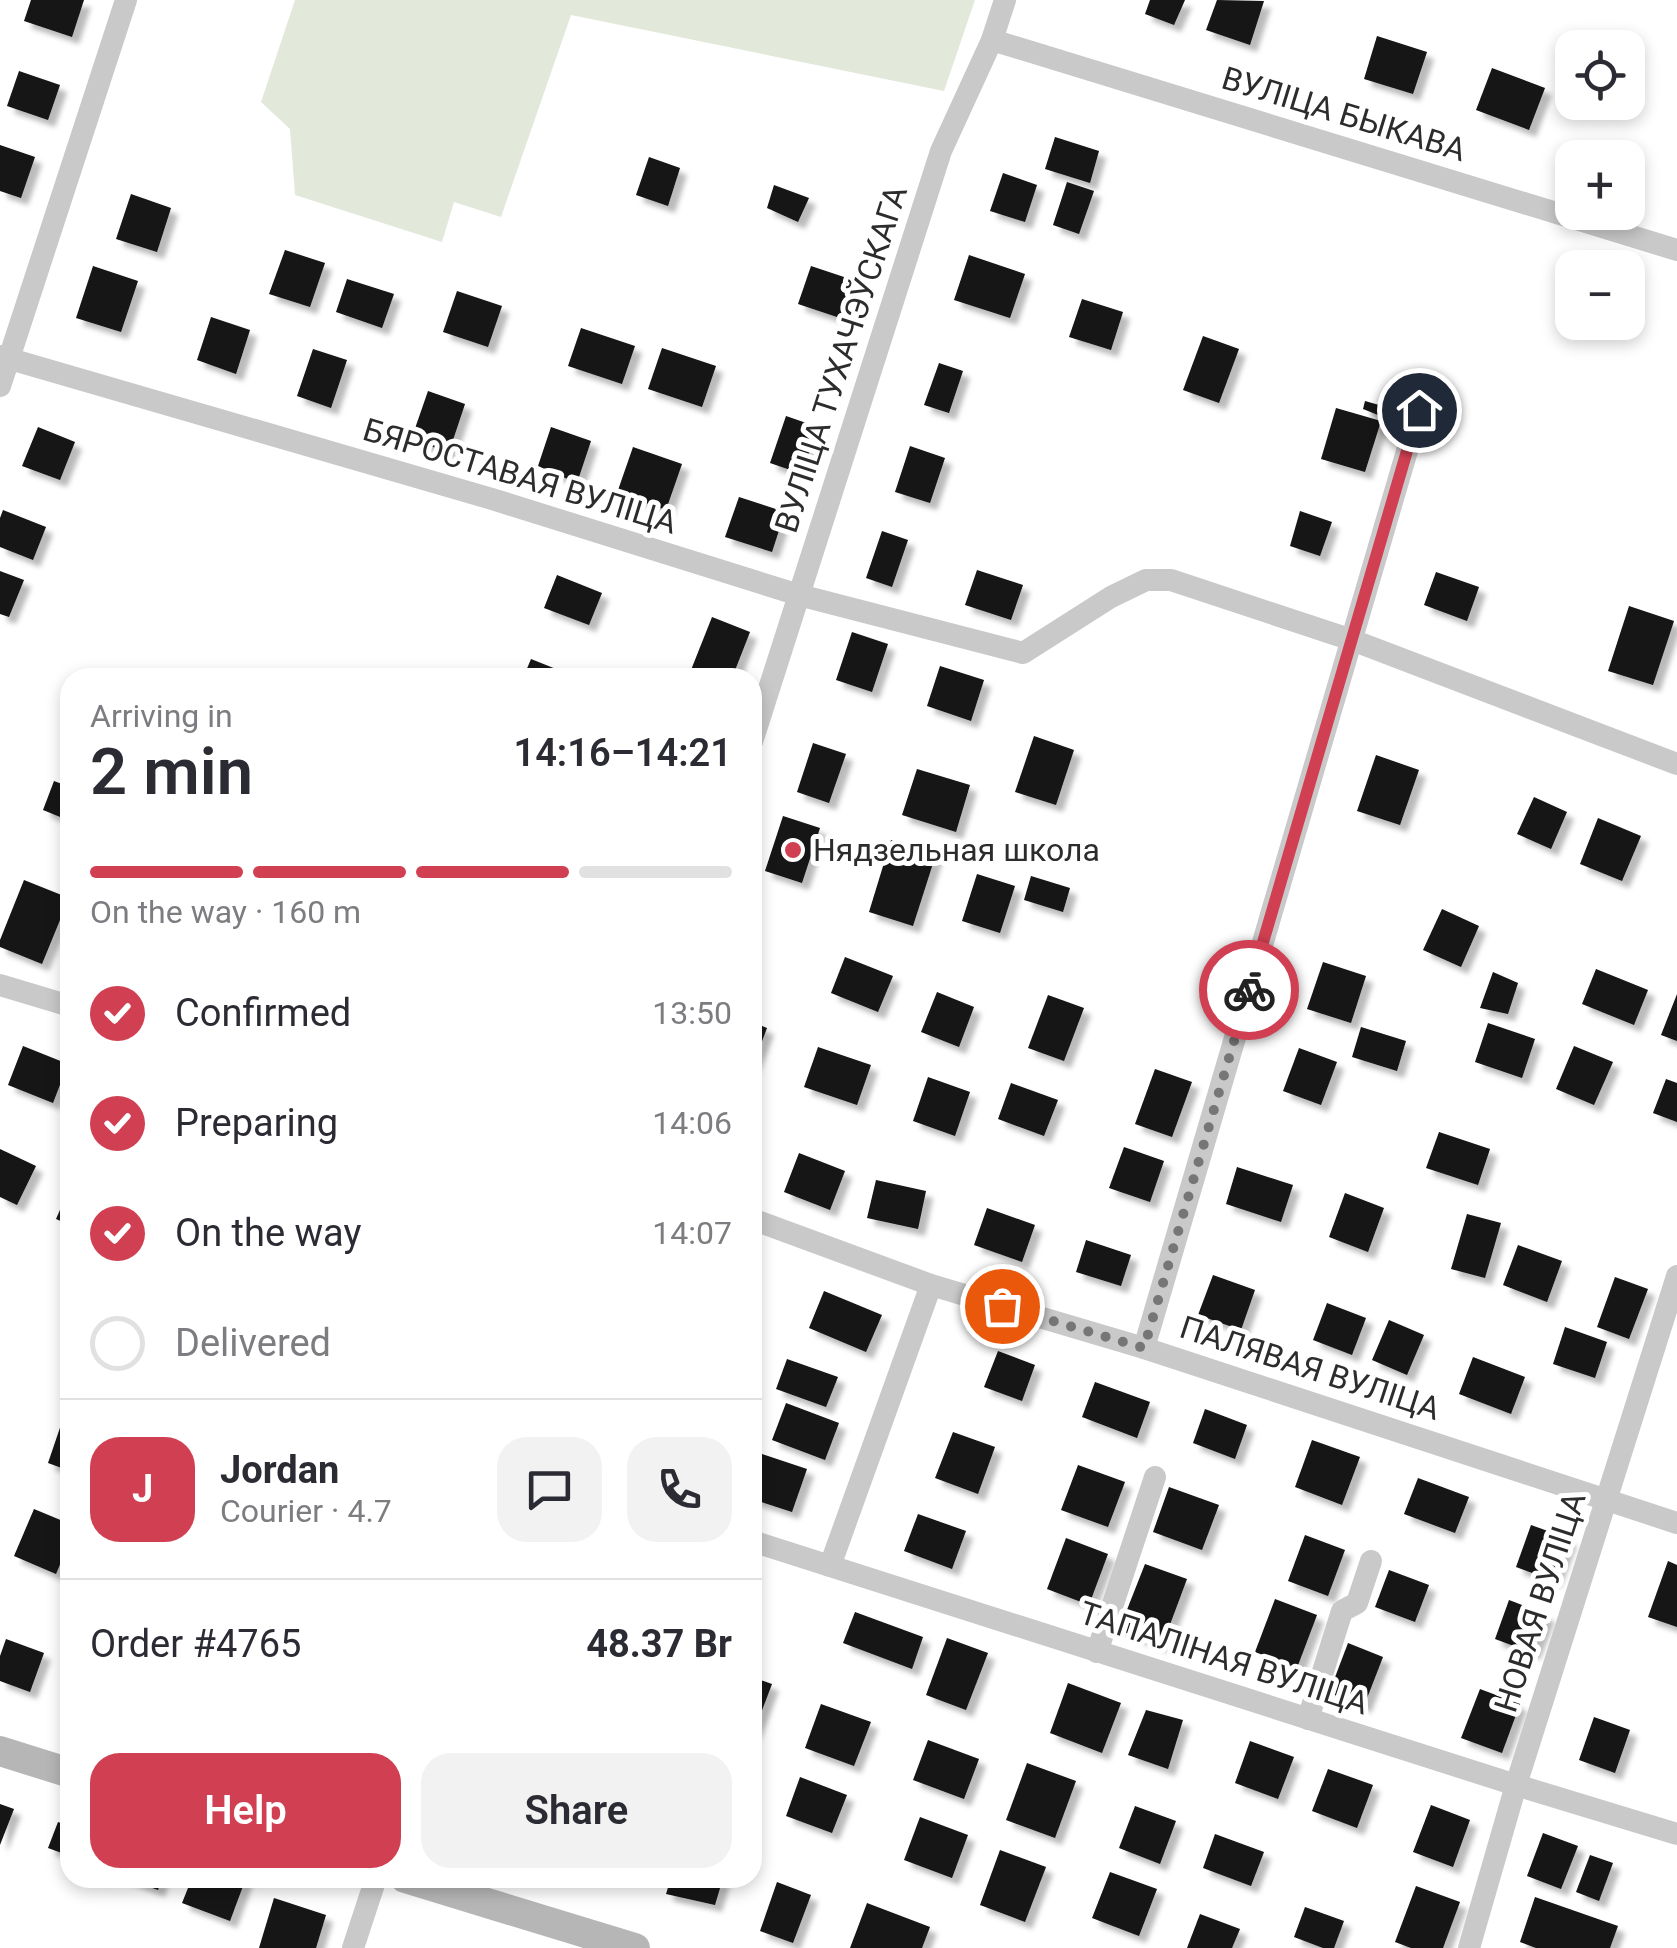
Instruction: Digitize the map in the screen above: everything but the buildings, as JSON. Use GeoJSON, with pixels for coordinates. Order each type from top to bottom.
{"type":"FeatureCollection","features":[{"type":"Feature","properties":{"kind":"main road"},"geometry":{"type":"LineString","coordinates":[[0,1752],[60,1770]]}},
{"type":"Feature","properties":{"kind":"main road"},"geometry":{"type":"LineString","coordinates":[[438,1888],[634,1948]]}},
{"type":"Feature","properties":{"kind":"street"},"geometry":{"type":"LineString","coordinates":[[0,386],[5,358],[126,0]]}},
{"type":"Feature","properties":{"kind":"street","name":"ВУЛІЦА ТУХАЧЭЎСКАГА"},"geometry":{"type":"LineString","coordinates":[[762,711],[942,151],[992,40],[1005,0]]}},
{"type":"Feature","properties":{"kind":"street","name":"ВУЛІЦА БЫКАВА"},"geometry":{"type":"LineString","coordinates":[[992,40],[1677,250]]}},
{"type":"Feature","properties":{"kind":"street","name":"БЯРОСТАВАЯ ВУЛІЦА"},"geometry":{"type":"LineString","coordinates":[[5,358],[492,499],[799,596],[1023,653],[1111,597],[1146,580],[1171,580],[1352,640]]}},
{"type":"Feature","properties":{"kind":"street"},"geometry":{"type":"LineString","coordinates":[[1144,1348],[1419,410]]}},
{"type":"Feature","properties":{"kind":"street"},"geometry":{"type":"LineString","coordinates":[[1352,640],[1677,764]]}},
{"type":"Feature","properties":{"kind":"street"},"geometry":{"type":"LineString","coordinates":[[0,985],[60,1003]]}},
{"type":"Feature","properties":{"kind":"street","name":"ПАЛЯВАЯ ВУЛІЦА"},"geometry":{"type":"LineString","coordinates":[[762,1223],[932,1285],[1144,1348],[1677,1522]]}},
{"type":"Feature","properties":{"kind":"street","name":"НОВАЯ ВУЛІЦА"},"geometry":{"type":"LineString","coordinates":[[1469,1948],[1516,1786],[1677,1276]]}},
{"type":"Feature","properties":{"kind":"street"},"geometry":{"type":"LineString","coordinates":[[830,1566],[932,1285]]}},
{"type":"Feature","properties":{"kind":"street"},"geometry":{"type":"LineString","coordinates":[[1096,1652],[1155,1477]]}},
{"type":"Feature","properties":{"kind":"street","name":"ТАПАЛІНАЯ ВУЛІЦА"},"geometry":{"type":"LineString","coordinates":[[762,1544],[1677,1834]]}},
{"type":"Feature","properties":{"kind":"street"},"geometry":{"type":"LineString","coordinates":[[1308,1719],[1342,1611],[1357,1603],[1371,1561]]}},
{"type":"Feature","properties":{"kind":"street"},"geometry":{"type":"LineString","coordinates":[[353,1948],[373,1888]]}},
{"type":"Feature","properties":{"kind":"shaded area"},"geometry":{"type":"Polygon","coordinates":[[[295,0],[975,0],[944,91],[571,15],[501,217],[454,202],[442,242],[295,195],[290,129],[261,102],[295,0]]]}},
{"type":"Feature","properties":{"kind":"way so far"},"geometry":{"type":"LineString","coordinates":[[1002,1306],[1144,1348],[1249,990]]}},
{"type":"Feature","properties":{"kind":"place","name":"Нядзельная школа"},"geometry":{"type":"Point","coordinates":[793,850]}},
{"type":"Feature","properties":{"kind":"route"},"geometry":{"type":"LineString","coordinates":[[1249,990],[1419,410]]}}]}
